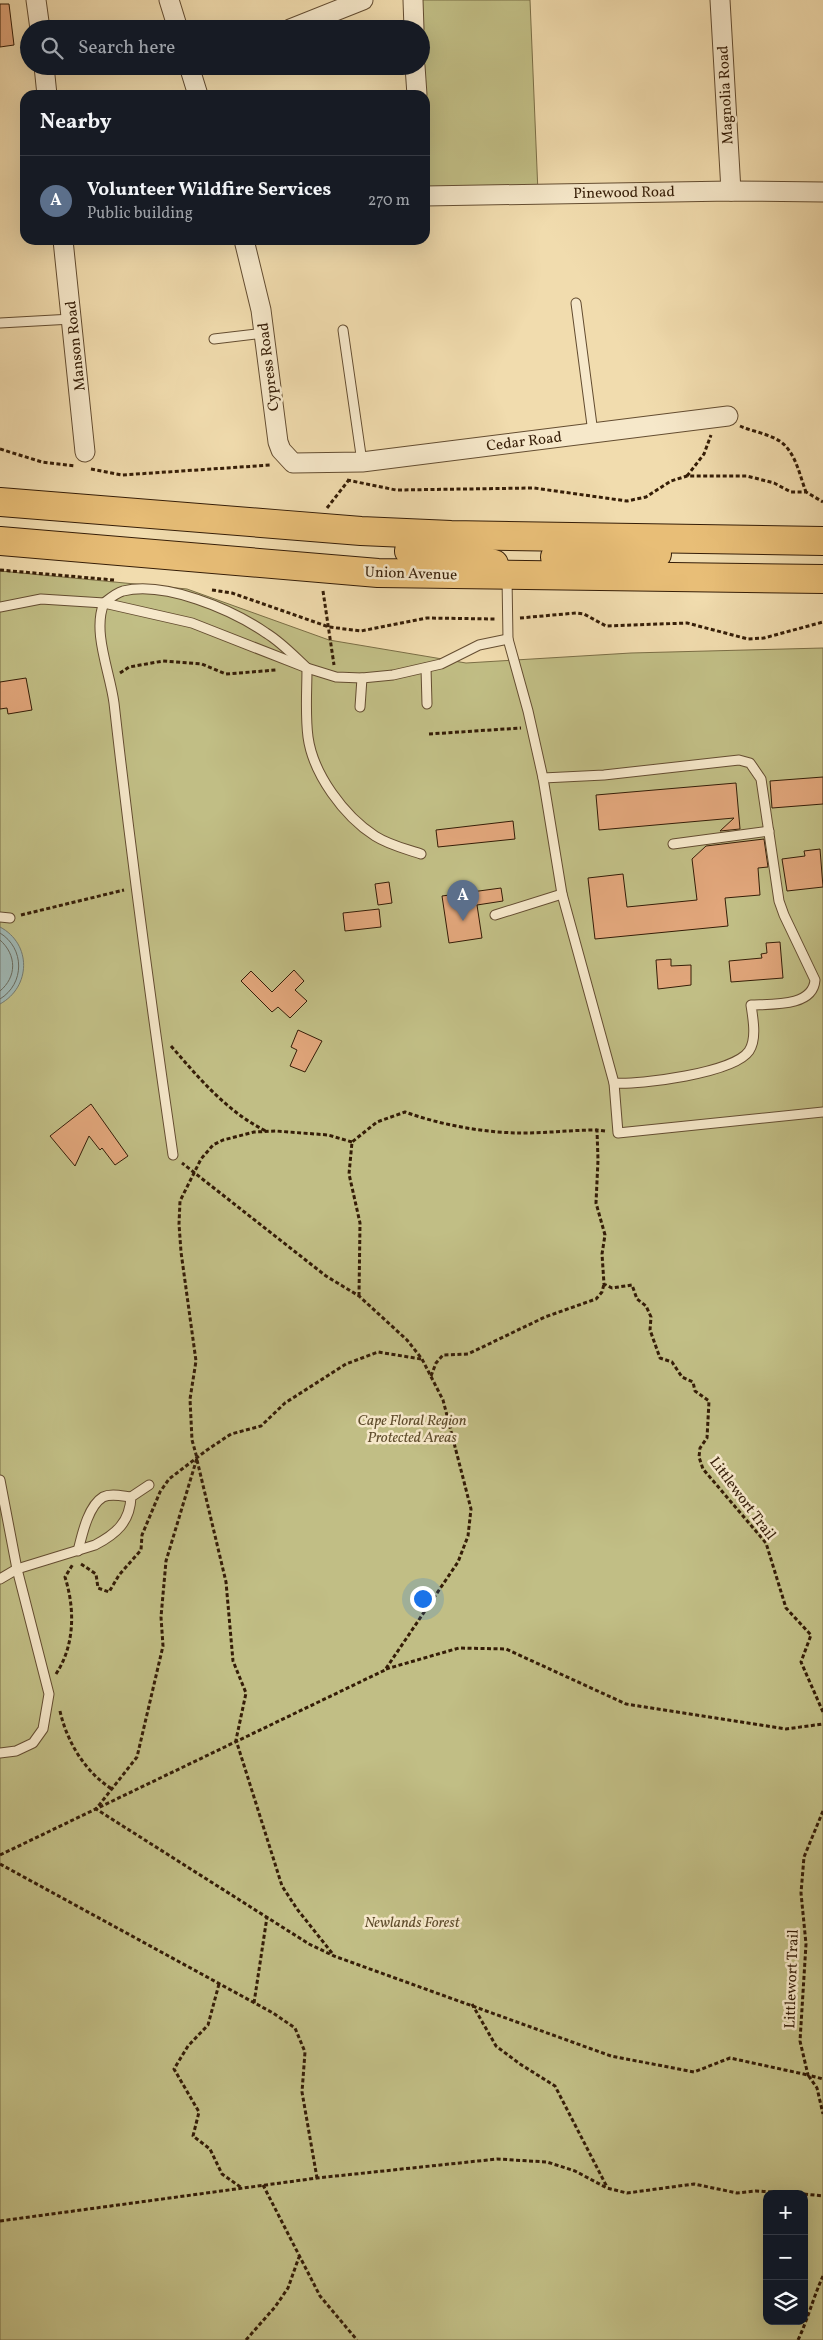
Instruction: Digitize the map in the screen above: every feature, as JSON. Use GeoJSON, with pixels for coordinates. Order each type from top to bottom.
{"type":"FeatureCollection","features":[{"type":"Feature","properties":{"kind":"highway"},"geometry":{"type":"LineString","coordinates":[[0,502],[260,525],[451,535],[823,540]]}},
{"type":"Feature","properties":{"kind":"highway"},"geometry":{"type":"LineString","coordinates":[[260,525],[296,534],[413,552],[475,557],[493,563],[507,575],[518,564],[533,558],[639,556],[686,550],[718,539]]}},
{"type":"Feature","properties":{"kind":"highway","name":"Union Avenue"},"geometry":{"type":"LineString","coordinates":[[0,541],[378,573],[823,580]]}},
{"type":"Feature","properties":{"kind":"street"},"geometry":{"type":"LineString","coordinates":[[36,0],[39,20]]}},
{"type":"Feature","properties":{"kind":"street"},"geometry":{"type":"LineString","coordinates":[[169,0],[175,20]]}},
{"type":"Feature","properties":{"kind":"street"},"geometry":{"type":"LineString","coordinates":[[313,20],[363,0]]}},
{"type":"Feature","properties":{"kind":"street"},"geometry":{"type":"LineString","coordinates":[[413,0],[414,20]]}},
{"type":"Feature","properties":{"kind":"street","name":"Magnolia Road"},"geometry":{"type":"LineString","coordinates":[[720,0],[730,191]]}},
{"type":"Feature","properties":{"kind":"street"},"geometry":{"type":"LineString","coordinates":[[45,75],[46,90]]}},
{"type":"Feature","properties":{"kind":"street"},"geometry":{"type":"LineString","coordinates":[[194,75],[197,90]]}},
{"type":"Feature","properties":{"kind":"street"},"geometry":{"type":"LineString","coordinates":[[415,75],[416,90]]}},
{"type":"Feature","properties":{"kind":"street","name":"Pinewood Road"},"geometry":{"type":"LineString","coordinates":[[430,196],[730,191],[823,192]]}},
{"type":"Feature","properties":{"kind":"street","name":"Manson Road"},"geometry":{"type":"LineString","coordinates":[[64,245],[84,462]]}},
{"type":"Feature","properties":{"kind":"street","name":"Cypress Road"},"geometry":{"type":"LineString","coordinates":[[245,245],[261,310],[278,442],[281,450],[293,463]]}},
{"type":"Feature","properties":{"kind":"street","name":"Cedar Road"},"geometry":{"type":"LineString","coordinates":[[321,464],[362,462],[721,417]]}},
{"type":"Feature","properties":{"kind":"street"},"geometry":{"type":"LineString","coordinates":[[293,463],[321,464]]}},
{"type":"Feature","properties":{"kind":"lane"},"geometry":{"type":"LineString","coordinates":[[576,303],[593,433]]}},
{"type":"Feature","properties":{"kind":"lane"},"geometry":{"type":"LineString","coordinates":[[0,323],[72,319]]}},
{"type":"Feature","properties":{"kind":"lane"},"geometry":{"type":"LineString","coordinates":[[343,330],[362,462]]}},
{"type":"Feature","properties":{"kind":"lane"},"geometry":{"type":"LineString","coordinates":[[214,339],[264,333]]}},
{"type":"Feature","properties":{"kind":"lane"},"geometry":{"type":"LineString","coordinates":[[507,575],[508,639],[532,728],[543,778],[562,894],[614,1083],[618,1133],[823,1112]]}},
{"type":"Feature","properties":{"kind":"lane"},"geometry":{"type":"LineString","coordinates":[[173,1154],[134,887],[111,679],[98,627],[104,603],[121,591],[142,588],[186,596],[228,612],[267,633],[307,668],[308,737],[318,765],[333,793],[363,827],[376,837],[421,854]]}},
{"type":"Feature","properties":{"kind":"lane"},"geometry":{"type":"LineString","coordinates":[[0,607],[41,599],[104,603],[192,623],[307,668],[336,677],[362,678],[426,668],[457,658],[479,645],[508,639]]}},
{"type":"Feature","properties":{"kind":"lane"},"geometry":{"type":"LineString","coordinates":[[426,668],[427,704]]}},
{"type":"Feature","properties":{"kind":"lane"},"geometry":{"type":"LineString","coordinates":[[360,707],[362,678]]}},
{"type":"Feature","properties":{"kind":"lane"},"geometry":{"type":"LineString","coordinates":[[543,778],[604,775],[739,760],[750,763],[761,779],[779,901],[784,915],[812,970],[815,988],[803,998],[791,1002],[752,1005],[752,1043],[745,1056],[729,1065],[642,1084],[614,1083]]}},
{"type":"Feature","properties":{"kind":"lane"},"geometry":{"type":"LineString","coordinates":[[673,844],[769,830]]}},
{"type":"Feature","properties":{"kind":"lane"},"geometry":{"type":"LineString","coordinates":[[495,915],[562,894]]}},
{"type":"Feature","properties":{"kind":"lane"},"geometry":{"type":"LineString","coordinates":[[0,917],[10,918]]}},
{"type":"Feature","properties":{"kind":"lane"},"geometry":{"type":"LineString","coordinates":[[0,1480],[17,1569],[49,1694],[48,1710],[43,1729],[34,1742],[16,1751],[0,1753]]}},
{"type":"Feature","properties":{"kind":"lane"},"geometry":{"type":"LineString","coordinates":[[78,1551],[82,1536],[96,1504],[104,1497],[113,1495],[131,1497],[149,1485]]}},
{"type":"Feature","properties":{"kind":"lane"},"geometry":{"type":"LineString","coordinates":[[0,1579],[17,1569],[95,1545],[117,1532],[131,1509],[131,1497]]}},
{"type":"Feature","properties":{"kind":"path"},"geometry":{"type":"LineString","coordinates":[[687,476],[709,446],[721,417],[777,439],[786,446],[792,455],[806,492]]}},
{"type":"Feature","properties":{"kind":"path"},"geometry":{"type":"LineString","coordinates":[[0,449],[42,462],[84,462],[122,475],[293,463]]}},
{"type":"Feature","properties":{"kind":"path"},"geometry":{"type":"LineString","coordinates":[[327,508],[362,462]]}},
{"type":"Feature","properties":{"kind":"path"},"geometry":{"type":"LineString","coordinates":[[321,464],[348,481],[396,490],[534,488],[627,500],[646,497],[671,481],[687,476],[747,476],[774,483],[791,492],[806,492],[823,502]]}},
{"type":"Feature","properties":{"kind":"path"},"geometry":{"type":"LineString","coordinates":[[0,570],[119,581]]}},
{"type":"Feature","properties":{"kind":"path"},"geometry":{"type":"LineString","coordinates":[[205,589],[232,593],[329,627],[361,630],[427,618],[507,619],[576,613],[584,614],[606,626],[687,622],[748,639],[764,638],[823,622]]}},
{"type":"Feature","properties":{"kind":"path"},"geometry":{"type":"LineString","coordinates":[[323,591],[329,627]]}},
{"type":"Feature","properties":{"kind":"path"},"geometry":{"type":"LineString","coordinates":[[111,679],[129,667],[163,661],[202,664],[226,674],[307,668]]}},
{"type":"Feature","properties":{"kind":"path"},"geometry":{"type":"LineString","coordinates":[[429,734],[532,728]]}},
{"type":"Feature","properties":{"kind":"path"},"geometry":{"type":"LineString","coordinates":[[10,918],[134,887]]}},
{"type":"Feature","properties":{"kind":"path"},"geometry":{"type":"LineString","coordinates":[[154,1027],[218,1098],[245,1121],[266,1132]]}},
{"type":"Feature","properties":{"kind":"path"},"geometry":{"type":"LineString","coordinates":[[359,1296],[360,1223],[349,1174],[352,1142],[377,1122],[405,1112],[432,1120],[522,1133],[597,1130],[618,1133]]}},
{"type":"Feature","properties":{"kind":"path"},"geometry":{"type":"LineString","coordinates":[[431,1376],[436,1363],[443,1355],[468,1354],[545,1317],[596,1299],[602,1292],[604,1284],[602,1254],[605,1235],[596,1203],[597,1130]]}},
{"type":"Feature","properties":{"kind":"path"},"geometry":{"type":"LineString","coordinates":[[334,1956],[297,1909],[282,1886],[236,1740],[246,1692],[233,1661],[226,1582],[192,1440],[190,1399],[196,1361],[187,1305],[179,1224],[180,1201],[193,1174],[213,1145],[234,1137],[266,1132],[328,1135],[352,1142]]}},
{"type":"Feature","properties":{"kind":"path"},"geometry":{"type":"LineString","coordinates":[[173,1154],[193,1174],[326,1276],[359,1296],[407,1340],[422,1359],[443,1400],[471,1509],[468,1536],[458,1562],[385,1670]]}},
{"type":"Feature","properties":{"kind":"path","name":"Littlewort Trail"},"geometry":{"type":"LineString","coordinates":[[604,1284],[612,1288],[632,1286],[637,1299],[646,1306],[651,1317],[650,1330],[660,1358],[672,1362],[682,1377],[693,1382],[696,1391],[709,1401],[708,1438],[700,1448],[698,1457],[703,1469],[766,1543],[786,1608],[811,1635],[801,1662],[823,1712]]}},
{"type":"Feature","properties":{"kind":"path"},"geometry":{"type":"LineString","coordinates":[[53,1678],[65,1660],[73,1614],[65,1577],[69,1570],[74,1563],[82,1564],[96,1574],[98,1588],[109,1592],[119,1575],[141,1550],[142,1535],[160,1492],[169,1479],[231,1434],[261,1426],[285,1403],[346,1364],[378,1352],[422,1359]]}},
{"type":"Feature","properties":{"kind":"path"},"geometry":{"type":"LineString","coordinates":[[96,1809],[137,1757],[163,1646],[161,1617],[166,1561],[197,1458]]}},
{"type":"Feature","properties":{"kind":"path"},"geometry":{"type":"LineString","coordinates":[[0,1855],[385,1670],[459,1648],[506,1649],[626,1704],[786,1729],[823,1724]]}},
{"type":"Feature","properties":{"kind":"path"},"geometry":{"type":"LineString","coordinates":[[59,1705],[63,1724],[76,1751],[96,1779],[112,1789]]}},
{"type":"Feature","properties":{"kind":"path"},"geometry":{"type":"LineString","coordinates":[[96,1809],[309,1944],[334,1956],[611,2056],[694,2072],[730,2058],[823,2079]]}},
{"type":"Feature","properties":{"kind":"path","name":"Littlewort Trail"},"geometry":{"type":"LineString","coordinates":[[823,1811],[804,1857],[801,1893],[806,1944],[800,2041],[808,2075],[817,2088],[823,2114]]}},
{"type":"Feature","properties":{"kind":"path"},"geometry":{"type":"LineString","coordinates":[[0,1864],[254,2003],[295,2028],[304,2052],[302,2092],[317,2178]]}},
{"type":"Feature","properties":{"kind":"path"},"geometry":{"type":"LineString","coordinates":[[254,2003],[267,1917]]}},
{"type":"Feature","properties":{"kind":"path"},"geometry":{"type":"LineString","coordinates":[[219,1984],[208,2025],[188,2046],[174,2068],[199,2112],[193,2136],[210,2149],[222,2174],[242,2188]]}},
{"type":"Feature","properties":{"kind":"path"},"geometry":{"type":"LineString","coordinates":[[471,2004],[496,2046],[555,2086],[607,2188]]}},
{"type":"Feature","properties":{"kind":"path"},"geometry":{"type":"LineString","coordinates":[[0,2222],[317,2178],[497,2160],[547,2162],[575,2170],[607,2188],[627,2193],[694,2184],[737,2192],[763,2191]]}},
{"type":"Feature","properties":{"kind":"path"},"geometry":{"type":"LineString","coordinates":[[263,2185],[320,2296],[357,2340]]}},
{"type":"Feature","properties":{"kind":"path"},"geometry":{"type":"LineString","coordinates":[[808,2194],[823,2196]]}},
{"type":"Feature","properties":{"kind":"path"},"geometry":{"type":"LineString","coordinates":[[246,2340],[275,2307],[288,2288],[300,2257]]}},
{"type":"Feature","properties":{"kind":"path"},"geometry":{"type":"LineString","coordinates":[[798,2340],[810,2314],[810,2306],[823,2276]]}},
{"type":"Feature","properties":{"kind":"green space"},"geometry":{"type":"Polygon","coordinates":[[[413,0],[530,0],[538,193],[430,196],[430,90],[424,90],[422,75],[430,75],[430,20],[419,20],[413,0]]]}},
{"type":"Feature","properties":{"kind":"green space","name":"Cape Floral Region Protected Areas"},"geometry":{"type":"Polygon","coordinates":[[[0,571],[187,589],[329,640],[466,663],[631,653],[823,648],[823,2340],[0,2340],[0,571]]]}},
{"type":"Feature","properties":{"kind":"water"},"geometry":{"type":"Polygon","coordinates":[[[0,927],[10,934],[18,944],[24,966],[18,987],[10,997],[0,1004],[0,927]]]}},
{"type":"Feature","properties":{"kind":"building"},"geometry":{"type":"Polygon","coordinates":[[[0,4],[9,4],[14,45],[0,47],[0,4]]]}},
{"type":"Feature","properties":{"kind":"building"},"geometry":{"type":"Polygon","coordinates":[[[26,678],[32,710],[8,714],[7,708],[0,709],[0,682],[26,678]]]}},
{"type":"Feature","properties":{"kind":"building"},"geometry":{"type":"Polygon","coordinates":[[[823,777],[823,804],[772,808],[770,781],[823,777]]]}},
{"type":"Feature","properties":{"kind":"building"},"geometry":{"type":"Polygon","coordinates":[[[736,783],[740,829],[720,831],[734,818],[599,830],[596,795],[736,783]]]}},
{"type":"Feature","properties":{"kind":"building"},"geometry":{"type":"Polygon","coordinates":[[[513,821],[515,839],[438,847],[436,830],[513,821]]]}},
{"type":"Feature","properties":{"kind":"building"},"geometry":{"type":"Polygon","coordinates":[[[764,839],[768,867],[758,868],[760,895],[725,898],[728,926],[595,939],[588,878],[623,874],[627,907],[697,900],[692,859],[706,846],[764,839]]]}},
{"type":"Feature","properties":{"kind":"building"},"geometry":{"type":"Polygon","coordinates":[[[820,849],[823,887],[787,891],[782,859],[805,856],[804,851],[820,849]]]}},
{"type":"Feature","properties":{"kind":"building"},"geometry":{"type":"Polygon","coordinates":[[[389,882],[392,903],[378,905],[375,884],[389,882]]]}},
{"type":"Feature","properties":{"kind":"building"},"geometry":{"type":"Polygon","coordinates":[[[501,888],[503,901],[477,905],[482,938],[449,943],[442,896],[501,888]]]}},
{"type":"Feature","properties":{"kind":"building"},"geometry":{"type":"Polygon","coordinates":[[[379,909],[381,927],[345,931],[343,913],[379,909]]]}},
{"type":"Feature","properties":{"kind":"building"},"geometry":{"type":"Polygon","coordinates":[[[780,942],[783,978],[731,982],[729,961],[762,958],[761,954],[767,953],[766,943],[780,942]]]}},
{"type":"Feature","properties":{"kind":"building"},"geometry":{"type":"Polygon","coordinates":[[[671,959],[671,966],[691,965],[691,985],[658,989],[656,960],[671,959]]]}},
{"type":"Feature","properties":{"kind":"building"},"geometry":{"type":"Polygon","coordinates":[[[294,970],[304,981],[295,990],[307,1001],[290,1018],[278,1007],[272,1012],[241,981],[251,971],[272,992],[294,970]]]}},
{"type":"Feature","properties":{"kind":"building"},"geometry":{"type":"Polygon","coordinates":[[[298,1030],[322,1041],[305,1072],[290,1066],[297,1050],[291,1047],[298,1030]]]}},
{"type":"Feature","properties":{"kind":"building"},"geometry":{"type":"Polygon","coordinates":[[[91,1104],[128,1156],[115,1165],[102,1148],[100,1150],[89,1136],[75,1166],[50,1136],[91,1104]]]}},
{"type":"Feature","properties":{"kind":"place","name":"Volunteer Wildfire Services"},"geometry":{"type":"Point","coordinates":[463,921]}},
{"type":"Feature","properties":{"kind":"park label","name":"Newlands Forest"},"geometry":{"type":"Point","coordinates":[412,1922]}}]}
